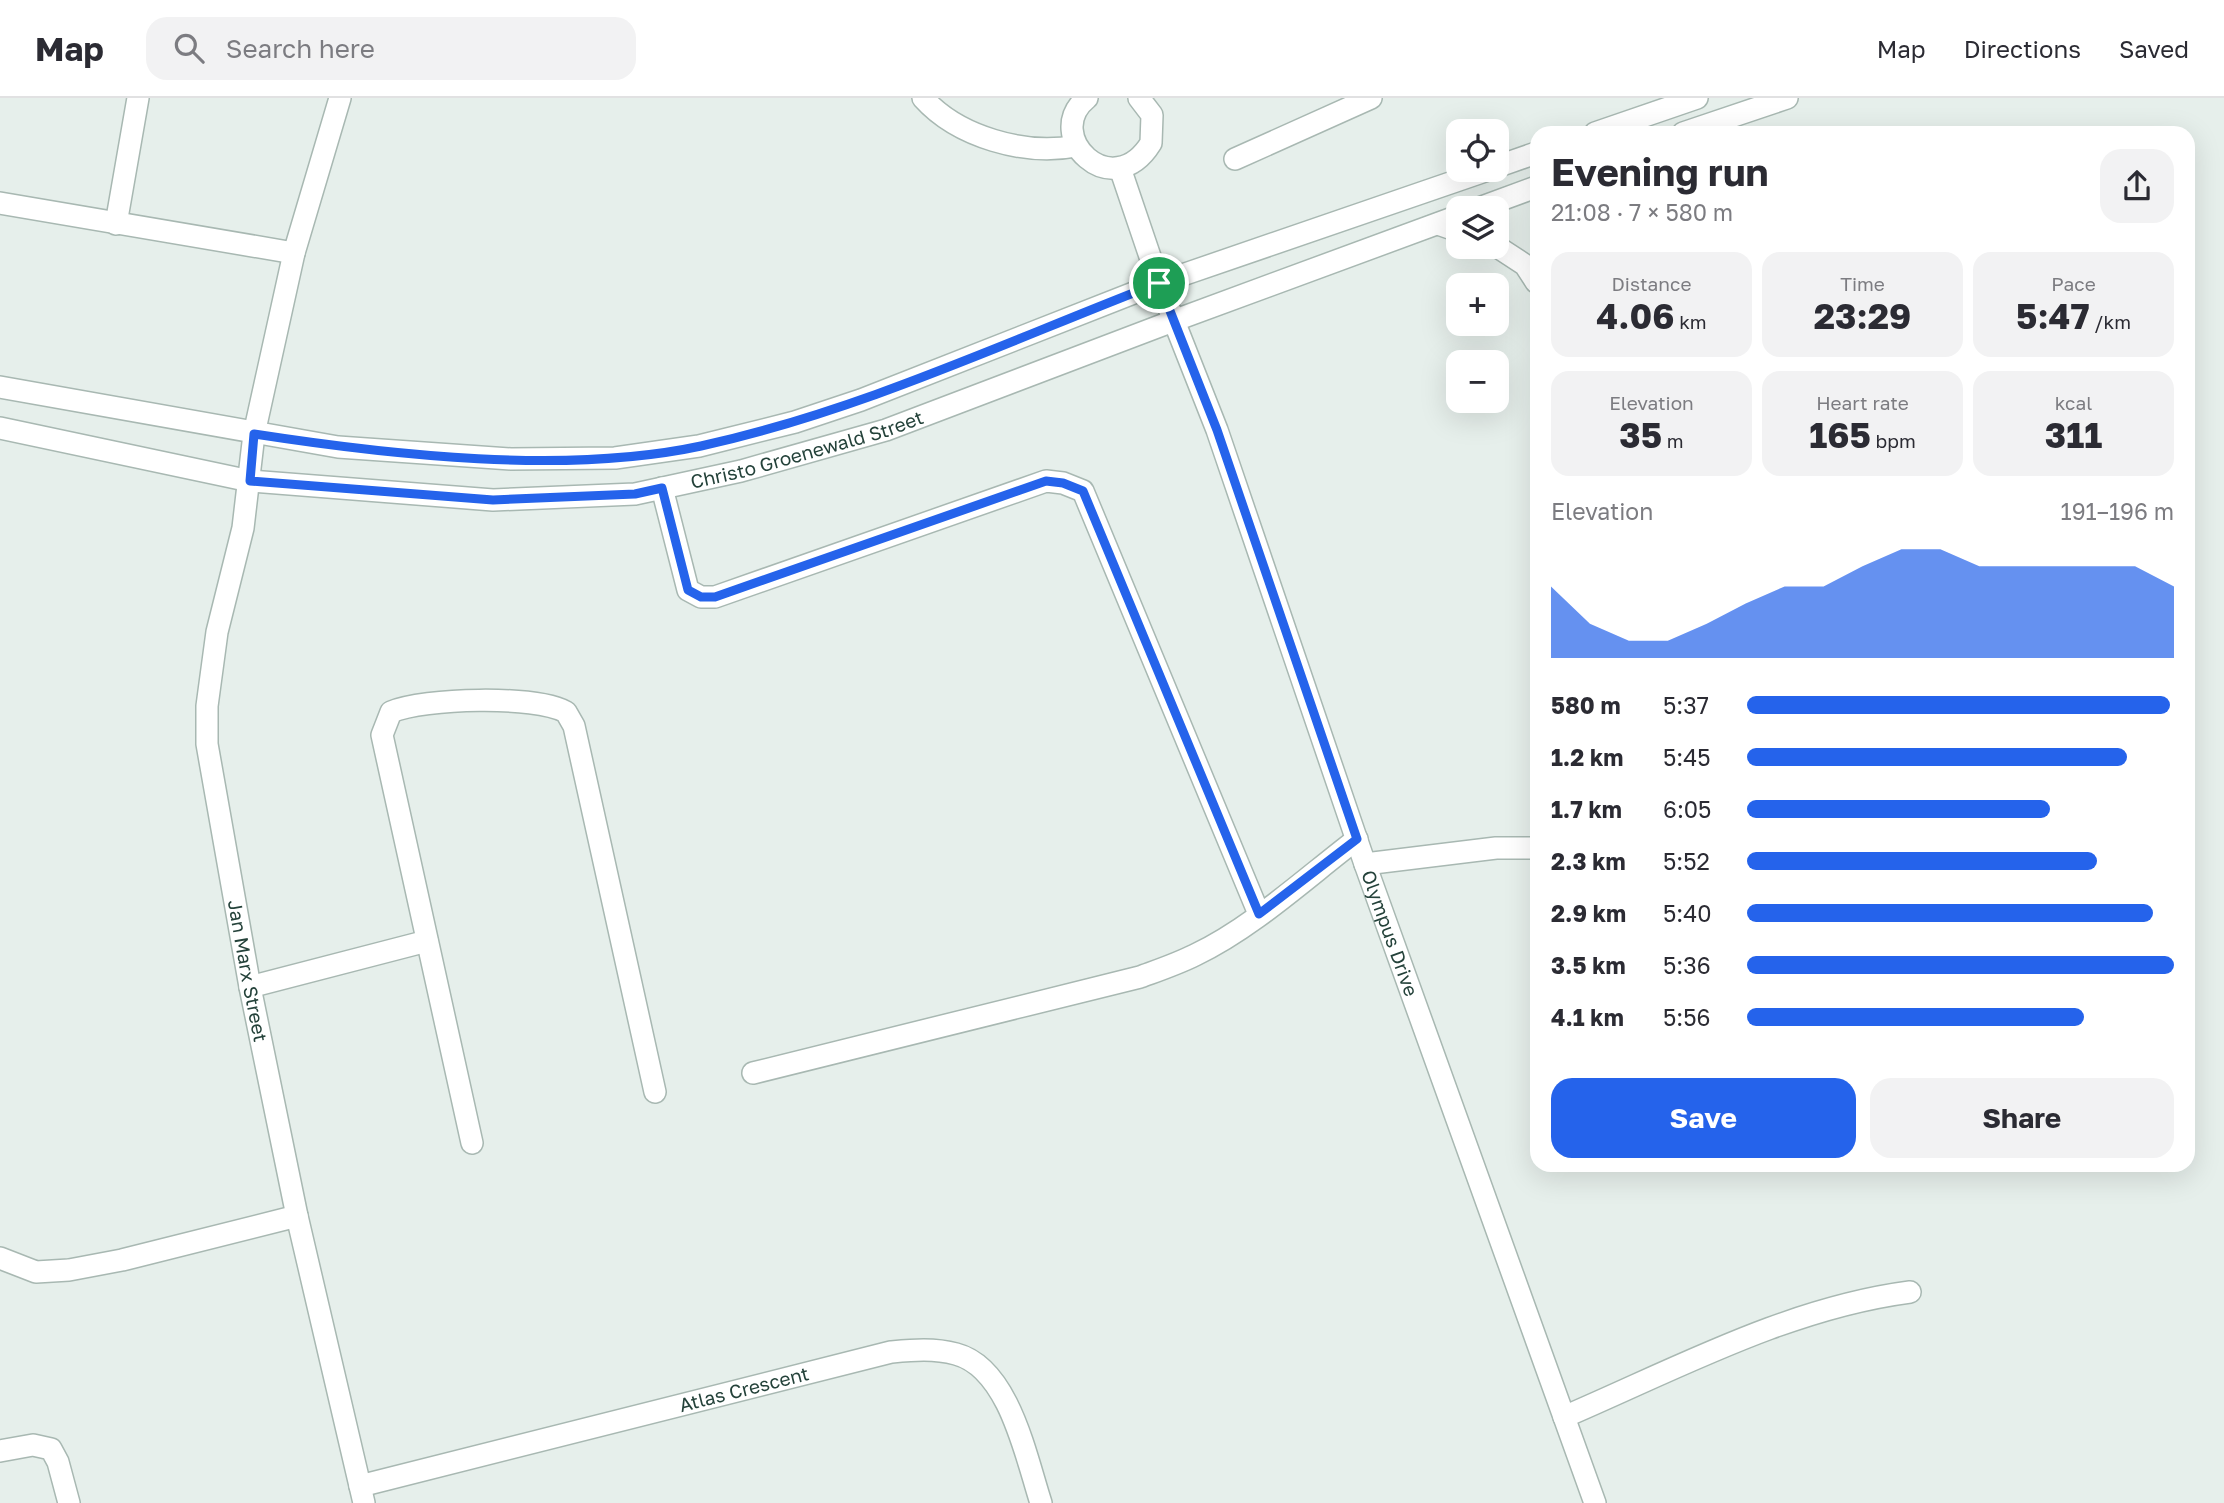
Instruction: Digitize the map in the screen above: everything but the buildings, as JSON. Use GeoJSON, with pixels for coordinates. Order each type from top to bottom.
{"type":"FeatureCollection","features":[{"type":"Feature","properties":{"kind":"street"},"geometry":{"type":"LineString","coordinates":[[117,224],[138,98]]}},
{"type":"Feature","properties":{"kind":"street","name":"Jan Marx Street"},"geometry":{"type":"LineString","coordinates":[[340,98],[294,253],[254,434],[243,528],[217,632],[207,706],[207,744],[250,987],[297,1216],[362,1494]]}},
{"type":"Feature","properties":{"kind":"street"},"geometry":{"type":"LineString","coordinates":[[923,98],[952,124],[974,133],[1041,149],[1054,150],[1076,146]]}},
{"type":"Feature","properties":{"kind":"street"},"geometry":{"type":"LineString","coordinates":[[1087,98],[1075,114],[1072,128],[1076,146],[1092,163],[1105,168],[1120,168],[1133,164],[1151,143],[1152,115],[1146,99]]}},
{"type":"Feature","properties":{"kind":"street"},"geometry":{"type":"LineString","coordinates":[[1235,159],[1371,98]]}},
{"type":"Feature","properties":{"kind":"street"},"geometry":{"type":"LineString","coordinates":[[1615,126],[1697,98]]}},
{"type":"Feature","properties":{"kind":"street"},"geometry":{"type":"LineString","coordinates":[[1704,126],[1787,98]]}},
{"type":"Feature","properties":{"kind":"street"},"geometry":{"type":"LineString","coordinates":[[1509,162],[1530,155]]}},
{"type":"Feature","properties":{"kind":"street","name":"Olympus Drive"},"geometry":{"type":"LineString","coordinates":[[1120,168],[1173,321],[1217,430],[1365,864],[1595,1503]]}},
{"type":"Feature","properties":{"kind":"street","name":"Christo Groenewald Street"},"geometry":{"type":"LineString","coordinates":[[0,387],[338,447],[511,459],[615,458],[699,446],[795,422],[861,400],[1159,283],[1453,182]]}},
{"type":"Feature","properties":{"kind":"street"},"geometry":{"type":"LineString","coordinates":[[1509,197],[1530,189]]}},
{"type":"Feature","properties":{"kind":"street"},"geometry":{"type":"LineString","coordinates":[[0,203],[294,253]]}},
{"type":"Feature","properties":{"kind":"street","name":"Christo Groenewald Street"},"geometry":{"type":"LineString","coordinates":[[0,428],[250,481],[493,500],[635,494],[741,471],[887,430],[1173,321],[1446,226]]}},
{"type":"Feature","properties":{"kind":"street"},"geometry":{"type":"LineString","coordinates":[[1509,255],[1525,265],[1530,273]]}},
{"type":"Feature","properties":{"kind":"street"},"geometry":{"type":"LineString","coordinates":[[662,488],[688,590],[701,597],[715,597],[1046,481],[1063,483],[1083,491],[1259,914]]}},
{"type":"Feature","properties":{"kind":"street"},"geometry":{"type":"LineString","coordinates":[[472,1143],[382,735],[391,712],[407,706],[434,702],[533,701],[566,712],[574,726],[655,1092]]}},
{"type":"Feature","properties":{"kind":"street"},"geometry":{"type":"LineString","coordinates":[[753,1073],[1140,977],[1198,954],[1259,914],[1357,839]]}},
{"type":"Feature","properties":{"kind":"street"},"geometry":{"type":"LineString","coordinates":[[1365,864],[1496,848],[1530,848]]}},
{"type":"Feature","properties":{"kind":"street"},"geometry":{"type":"LineString","coordinates":[[250,987],[427,941]]}},
{"type":"Feature","properties":{"kind":"street"},"geometry":{"type":"LineString","coordinates":[[0,1258],[36,1272],[69,1270],[122,1260],[297,1216]]}},
{"type":"Feature","properties":{"kind":"street"},"geometry":{"type":"LineString","coordinates":[[1564,1417],[1778,1325],[1862,1298],[1910,1292]]}},
{"type":"Feature","properties":{"kind":"street","name":"Atlas Crescent"},"geometry":{"type":"LineString","coordinates":[[362,1494],[891,1352],[929,1349],[958,1354],[982,1366],[1005,1397],[1041,1503]]}},
{"type":"Feature","properties":{"kind":"street"},"geometry":{"type":"LineString","coordinates":[[0,1451],[33,1445],[51,1450],[58,1462],[69,1503]]}},
{"type":"Feature","properties":{"kind":"route"},"geometry":{"type":"LineString","coordinates":[[1159,283],[1217,430],[1357,839],[1259,914],[1083,491],[1063,483],[1046,481],[715,597],[701,597],[688,590],[662,488],[635,494],[493,500],[250,481],[254,434],[338,447],[511,459],[615,458],[699,446],[795,422],[861,400],[1159,283]]}}]}
